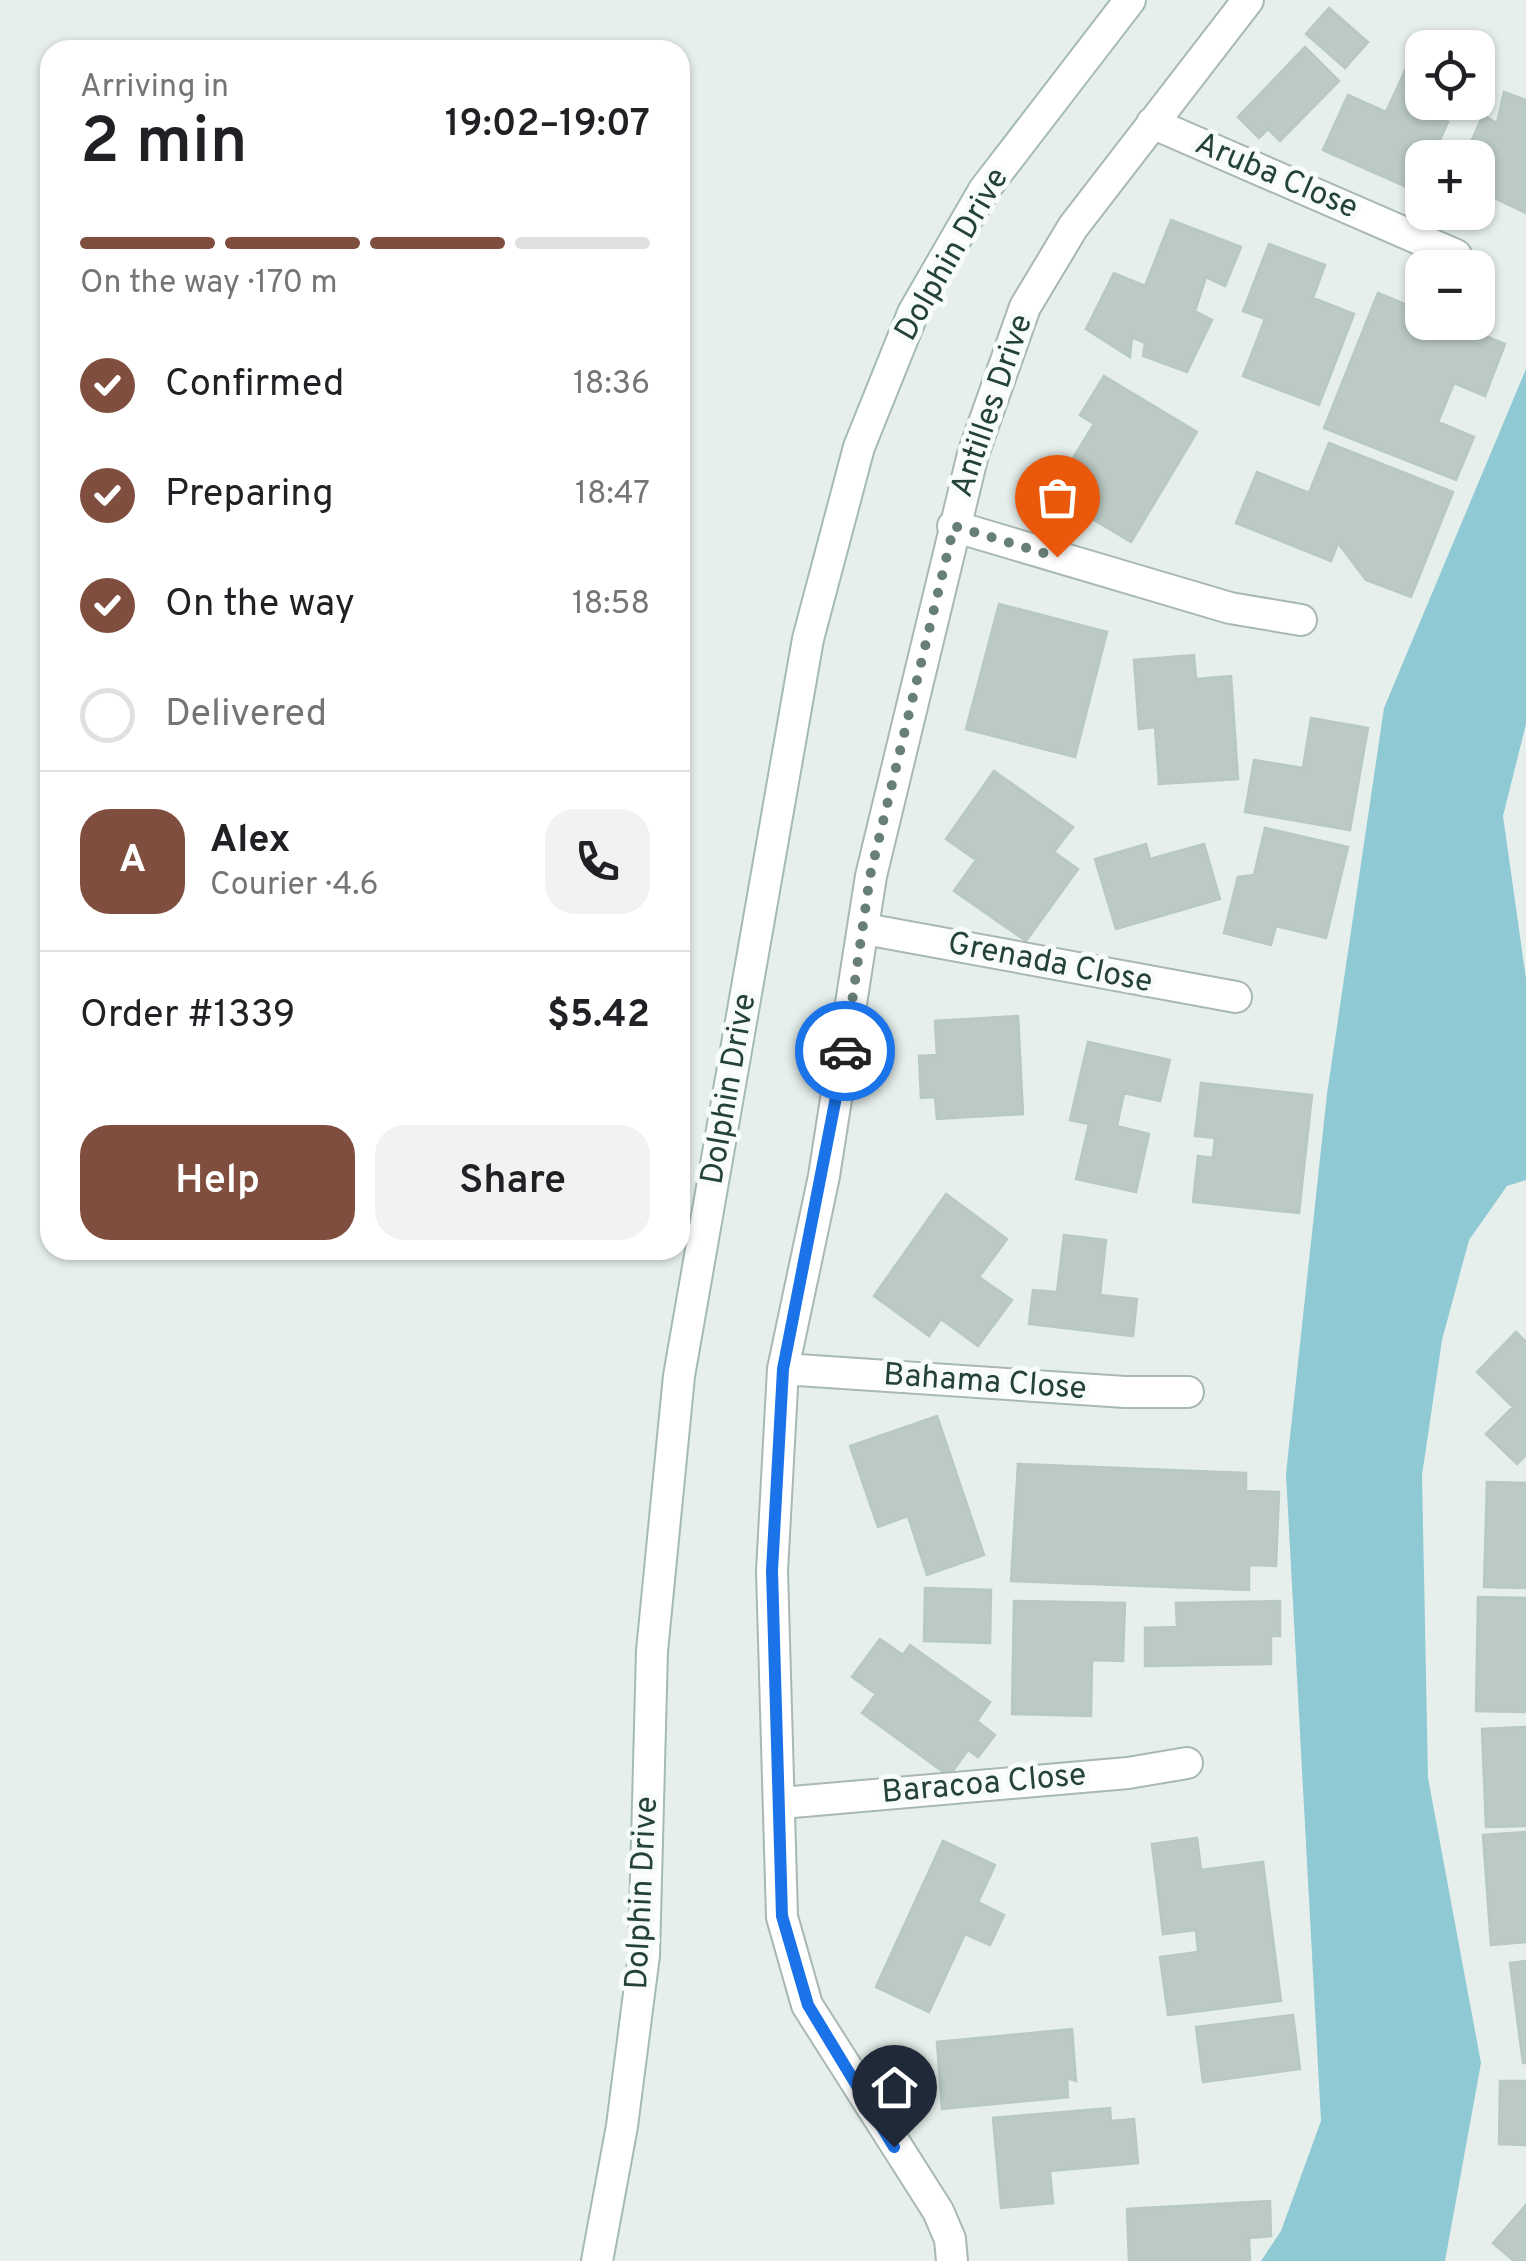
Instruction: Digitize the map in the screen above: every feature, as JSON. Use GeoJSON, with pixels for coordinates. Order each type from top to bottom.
{"type":"FeatureCollection","features":[{"type":"Feature","properties":{"kind":"street","name":"Dolphin Drive"},"geometry":{"type":"LineString","coordinates":[[598,2261],[622,2126],[644,1955],[652,1651],[679,1376],[808,639],[858,447],[913,313],[984,190],[1130,0]]}},
{"type":"Feature","properties":{"kind":"street","name":"Antilles Drive"},"geometry":{"type":"LineString","coordinates":[[952,2261],[950,2239],[938,2211],[808,2005],[782,1916],[772,1571],[783,1369],[824,1176],[865,930],[870,876],[973,454],[1026,307],[1073,228],[1248,0]]}},
{"type":"Feature","properties":{"kind":"street","name":"Aruba Close"},"geometry":{"type":"LineString","coordinates":[[1152,124],[1444,250]]}},
{"type":"Feature","properties":{"kind":"street"},"geometry":{"type":"LineString","coordinates":[[954,526],[1230,608],[1302,620]]}},
{"type":"Feature","properties":{"kind":"street","name":"Grenada Close"},"geometry":{"type":"LineString","coordinates":[[865,930],[1236,997]]}},
{"type":"Feature","properties":{"kind":"street","name":"Bahama Close"},"geometry":{"type":"LineString","coordinates":[[783,1369],[1125,1392],[1188,1392]]}},
{"type":"Feature","properties":{"kind":"street","name":"Baracoa Close"},"geometry":{"type":"LineString","coordinates":[[781,1803],[1128,1773],[1187,1762]]}},
{"type":"Feature","properties":{"kind":"water"},"geometry":{"type":"Polygon","coordinates":[[[1526,369],[1526,724],[1503,816],[1526,979],[1526,1180],[1507,1186],[1469,1240],[1442,1340],[1422,1475],[1428,1778],[1481,2063],[1445,2261],[1261,2261],[1281,2231],[1321,2121],[1286,1474],[1327,1094],[1384,708],[1526,369]]]}},
{"type":"Feature","properties":{"kind":"building"},"geometry":{"type":"Polygon","coordinates":[[[1329,8],[1368,42],[1345,68],[1306,34],[1329,8]]]}},
{"type":"Feature","properties":{"kind":"building"},"geometry":{"type":"Polygon","coordinates":[[[1305,47],[1339,81],[1280,141],[1268,129],[1259,138],[1238,117],[1305,47]]]}},
{"type":"Feature","properties":{"kind":"building"},"geometry":{"type":"Polygon","coordinates":[[[1405,71],[1405,120],[1448,122],[1440,140],[1405,140],[1405,186],[1323,150],[1348,95],[1386,112],[1405,71]]]}},
{"type":"Feature","properties":{"kind":"building"},"geometry":{"type":"Polygon","coordinates":[[[1504,92],[1526,100],[1526,213],[1495,198],[1495,140],[1472,140],[1481,120],[1497,123],[1504,92]]]}},
{"type":"Feature","properties":{"kind":"building"},"geometry":{"type":"Polygon","coordinates":[[[1171,220],[1241,247],[1225,286],[1206,277],[1195,311],[1212,320],[1187,372],[1143,356],[1145,343],[1132,337],[1130,357],[1086,329],[1114,273],[1145,286],[1171,220]]]}},
{"type":"Feature","properties":{"kind":"building"},"geometry":{"type":"Polygon","coordinates":[[[1269,244],[1325,265],[1313,298],[1354,314],[1319,405],[1243,376],[1265,319],[1243,311],[1269,244]]]}},
{"type":"Feature","properties":{"kind":"building"},"geometry":{"type":"Polygon","coordinates":[[[1378,293],[1405,304],[1405,340],[1495,340],[1505,344],[1485,396],[1454,383],[1438,422],[1474,437],[1456,480],[1324,428],[1378,293]]]}},
{"type":"Feature","properties":{"kind":"building"},"geometry":{"type":"Polygon","coordinates":[[[1104,376],[1197,432],[1131,542],[1051,494],[1094,424],[1080,415],[1104,376]]]}},
{"type":"Feature","properties":{"kind":"building"},"geometry":{"type":"Polygon","coordinates":[[[1329,443],[1453,492],[1411,597],[1366,580],[1338,543],[1331,561],[1236,523],[1257,472],[1309,493],[1329,443]]]}},
{"type":"Feature","properties":{"kind":"building"},"geometry":{"type":"Polygon","coordinates":[[[999,604],[1107,632],[1075,757],[966,729],[999,604]]]}},
{"type":"Feature","properties":{"kind":"building"},"geometry":{"type":"Polygon","coordinates":[[[1194,655],[1196,679],[1231,676],[1238,779],[1159,784],[1155,727],[1139,729],[1134,660],[1194,655]]]}},
{"type":"Feature","properties":{"kind":"building"},"geometry":{"type":"Polygon","coordinates":[[[1311,718],[1368,728],[1350,830],[1245,812],[1254,760],[1303,768],[1311,718]]]}},
{"type":"Feature","properties":{"kind":"building"},"geometry":{"type":"Polygon","coordinates":[[[994,771],[1073,827],[1054,852],[1078,869],[1026,941],[954,891],[976,860],[946,839],[994,771]]]}},
{"type":"Feature","properties":{"kind":"building"},"geometry":{"type":"Polygon","coordinates":[[[1265,828],[1348,847],[1326,938],[1276,926],[1271,945],[1224,933],[1238,877],[1254,875],[1265,828]]]}},
{"type":"Feature","properties":{"kind":"building"},"geometry":{"type":"Polygon","coordinates":[[[1146,844],[1150,859],[1204,844],[1220,899],[1116,929],[1095,859],[1146,844]]]}},
{"type":"Feature","properties":{"kind":"building"},"geometry":{"type":"Polygon","coordinates":[[[1018,1016],[1023,1114],[937,1119],[935,1097],[921,1098],[919,1056],[937,1055],[935,1021],[1018,1016]]]}},
{"type":"Feature","properties":{"kind":"building"},"geometry":{"type":"Polygon","coordinates":[[[1088,1042],[1170,1060],[1160,1101],[1124,1093],[1117,1126],[1149,1134],[1136,1192],[1076,1179],[1089,1124],[1070,1120],[1088,1042]]]}},
{"type":"Feature","properties":{"kind":"building"},"geometry":{"type":"Polygon","coordinates":[[[1201,1083],[1312,1095],[1299,1213],[1193,1202],[1198,1156],[1213,1158],[1215,1138],[1195,1136],[1201,1083]]]}},
{"type":"Feature","properties":{"kind":"building"},"geometry":{"type":"Polygon","coordinates":[[[946,1194],[1007,1239],[979,1277],[1012,1300],[978,1346],[941,1319],[929,1336],[874,1296],[946,1194]]]}},
{"type":"Feature","properties":{"kind":"building"},"geometry":{"type":"Polygon","coordinates":[[[1064,1235],[1106,1240],[1100,1295],[1137,1299],[1133,1336],[1029,1324],[1033,1290],[1057,1292],[1064,1235]]]}},
{"type":"Feature","properties":{"kind":"building"},"geometry":{"type":"Polygon","coordinates":[[[1516,1332],[1526,1342],[1526,1455],[1517,1464],[1486,1434],[1513,1407],[1477,1372],[1516,1332]]]}},
{"type":"Feature","properties":{"kind":"building"},"geometry":{"type":"Polygon","coordinates":[[[937,1416],[984,1555],[927,1575],[908,1516],[878,1527],[850,1446],[937,1416]]]}},
{"type":"Feature","properties":{"kind":"building"},"geometry":{"type":"Polygon","coordinates":[[[1018,1464],[1246,1473],[1246,1491],[1279,1492],[1276,1566],[1249,1565],[1249,1590],[1011,1581],[1018,1464]]]}},
{"type":"Feature","properties":{"kind":"building"},"geometry":{"type":"Polygon","coordinates":[[[1487,1482],[1526,1483],[1526,1588],[1484,1587],[1487,1482]]]}},
{"type":"Feature","properties":{"kind":"building"},"geometry":{"type":"Polygon","coordinates":[[[925,1588],[991,1590],[990,1643],[924,1641],[925,1588]]]}},
{"type":"Feature","properties":{"kind":"building"},"geometry":{"type":"Polygon","coordinates":[[[1478,1597],[1526,1598],[1526,1712],[1476,1711],[1478,1597]]]}},
{"type":"Feature","properties":{"kind":"building"},"geometry":{"type":"Polygon","coordinates":[[[1014,1601],[1125,1603],[1123,1661],[1092,1660],[1091,1716],[1012,1714],[1014,1601]]]}},
{"type":"Feature","properties":{"kind":"building"},"geometry":{"type":"Polygon","coordinates":[[[1280,1601],[1280,1636],[1271,1636],[1271,1664],[1145,1666],[1145,1628],[1177,1627],[1176,1603],[1280,1601]]]}},
{"type":"Feature","properties":{"kind":"building"},"geometry":{"type":"Polygon","coordinates":[[[880,1639],[903,1655],[910,1645],[990,1702],[977,1721],[995,1735],[978,1757],[968,1750],[949,1776],[862,1713],[876,1694],[852,1677],[880,1639]]]}},
{"type":"Feature","properties":{"kind":"building"},"geometry":{"type":"Polygon","coordinates":[[[1526,1727],[1526,1826],[1486,1827],[1482,1729],[1526,1727]]]}},
{"type":"Feature","properties":{"kind":"building"},"geometry":{"type":"Polygon","coordinates":[[[1526,1832],[1526,1942],[1491,1945],[1483,1835],[1526,1832]]]}},
{"type":"Feature","properties":{"kind":"building"},"geometry":{"type":"Polygon","coordinates":[[[1197,1838],[1201,1870],[1263,1862],[1281,2001],[1168,2015],[1160,1957],[1198,1952],[1196,1930],[1163,1934],[1152,1844],[1197,1838]]]}},
{"type":"Feature","properties":{"kind":"building"},"geometry":{"type":"Polygon","coordinates":[[[943,1841],[995,1865],[978,1902],[1004,1915],[990,1945],[965,1934],[929,2012],[876,1987],[943,1841]]]}},
{"type":"Feature","properties":{"kind":"building"},"geometry":{"type":"Polygon","coordinates":[[[1526,1961],[1526,2063],[1523,2063],[1510,1963],[1526,1961]]]}},
{"type":"Feature","properties":{"kind":"building"},"geometry":{"type":"Polygon","coordinates":[[[1293,2015],[1300,2069],[1203,2082],[1196,2027],[1293,2015]]]}},
{"type":"Feature","properties":{"kind":"building"},"geometry":{"type":"Polygon","coordinates":[[[1072,2029],[1076,2081],[1067,2078],[1068,2097],[942,2109],[937,2042],[1072,2029]]]}},
{"type":"Feature","properties":{"kind":"building"},"geometry":{"type":"Polygon","coordinates":[[[1500,2081],[1526,2081],[1526,2145],[1499,2144],[1500,2081]]]}},
{"type":"Feature","properties":{"kind":"building"},"geometry":{"type":"Polygon","coordinates":[[[1110,2108],[1111,2121],[1134,2119],[1138,2163],[1050,2171],[1053,2203],[1001,2208],[993,2118],[1110,2108]]]}},
{"type":"Feature","properties":{"kind":"building"},"geometry":{"type":"Polygon","coordinates":[[[1270,2201],[1271,2236],[1249,2238],[1250,2261],[1129,2261],[1127,2209],[1270,2201]]]}},
{"type":"Feature","properties":{"kind":"building"},"geometry":{"type":"Polygon","coordinates":[[[1526,2205],[1526,2261],[1514,2261],[1493,2243],[1526,2205]]]}},
{"type":"Feature","properties":{"kind":"way so far"},"geometry":{"type":"LineString","coordinates":[[845,1051],[870,876],[954,526],[1057,557]]}},
{"type":"Feature","properties":{"kind":"route"},"geometry":{"type":"LineString","coordinates":[[845,1051],[824,1176],[783,1369],[772,1571],[782,1916],[808,2005],[894,2147]]}}]}
